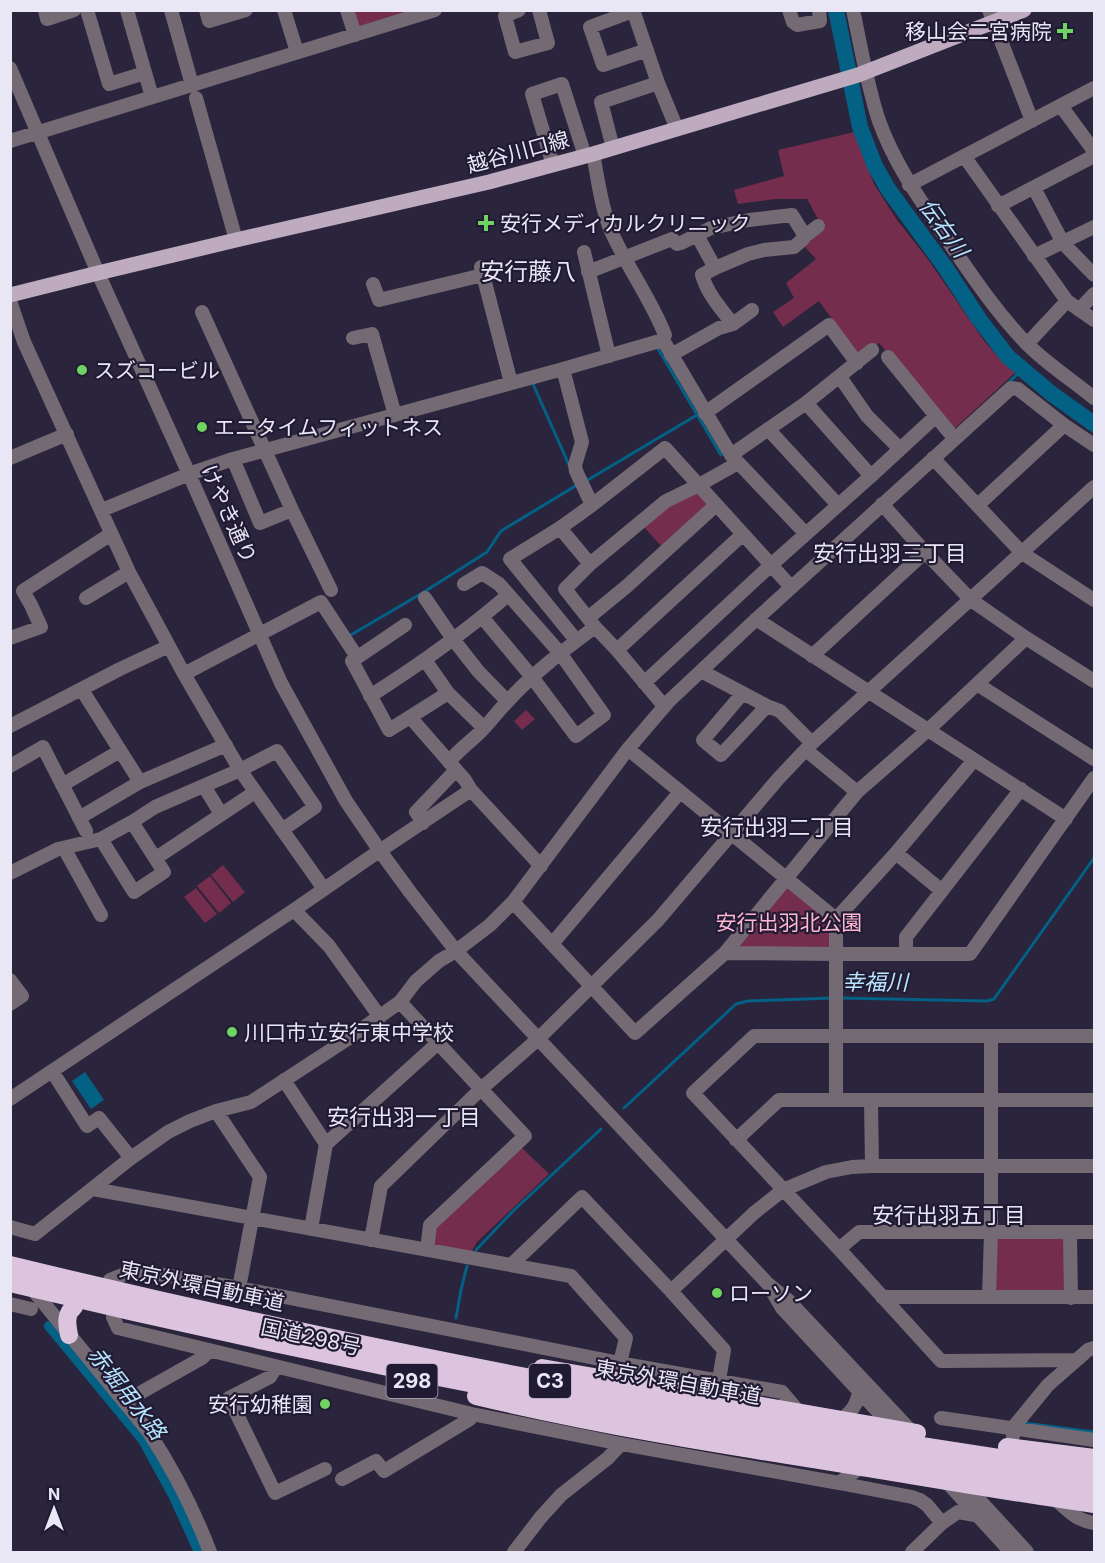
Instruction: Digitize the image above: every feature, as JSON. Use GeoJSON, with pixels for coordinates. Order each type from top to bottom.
{"type":"FeatureCollection","features":[{"type":"Feature","properties":{"kind":"highway","name":"国道298号"},"geometry":{"type":"LineString","coordinates":[[10,1258],[428,1349],[816,1422]]}},
{"type":"Feature","properties":{"kind":"highway","name":"東京外環自動車道"},"geometry":{"type":"LineString","coordinates":[[10,1264],[240,1318],[593,1389],[816,1430],[1095,1472]]}},
{"type":"Feature","properties":{"kind":"highway","name":"東京外環自動車道"},"geometry":{"type":"LineString","coordinates":[[10,1283],[270,1342],[609,1410],[816,1446],[1095,1488]]}},
{"type":"Feature","properties":{"kind":"highway","name":"国道298号"},"geometry":{"type":"LineString","coordinates":[[10,1292],[35,1304],[74,1307],[416,1382],[619,1421],[816,1454]]}},
{"type":"Feature","properties":{"kind":"highway"},"geometry":{"type":"LineString","coordinates":[[69,1335],[67,1316],[74,1307]]}},
{"type":"Feature","properties":{"kind":"highway"},"geometry":{"type":"LineString","coordinates":[[428,1349],[912,1432],[1095,1458]]}},
{"type":"Feature","properties":{"kind":"highway"},"geometry":{"type":"LineString","coordinates":[[416,1382],[608,1425],[1013,1492],[1095,1496]]}},
{"type":"Feature","properties":{"kind":"highway"},"geometry":{"type":"LineString","coordinates":[[1041,1456],[1095,1464]]}},
{"type":"Feature","properties":{"kind":"highway"},"geometry":{"type":"LineString","coordinates":[[1046,1493],[1095,1504]]}},
{"type":"Feature","properties":{"kind":"main road","name":"越谷川口線"},"geometry":{"type":"LineString","coordinates":[[10,295],[430,196],[589,155],[862,73],[992,17],[1024,10]]}},
{"type":"Feature","properties":{"kind":"street"},"geometry":{"type":"LineString","coordinates":[[45,10],[47,19],[74,10]]}},
{"type":"Feature","properties":{"kind":"street"},"geometry":{"type":"LineString","coordinates":[[87,10],[109,84],[145,73]]}},
{"type":"Feature","properties":{"kind":"street"},"geometry":{"type":"LineString","coordinates":[[127,10],[152,97]]}},
{"type":"Feature","properties":{"kind":"street"},"geometry":{"type":"LineString","coordinates":[[171,10],[236,240]]}},
{"type":"Feature","properties":{"kind":"street"},"geometry":{"type":"LineString","coordinates":[[206,10],[209,21],[246,10]]}},
{"type":"Feature","properties":{"kind":"street"},"geometry":{"type":"LineString","coordinates":[[284,10],[297,52]]}},
{"type":"Feature","properties":{"kind":"street"},"geometry":{"type":"LineString","coordinates":[[347,10],[355,35]]}},
{"type":"Feature","properties":{"kind":"street"},"geometry":{"type":"LineString","coordinates":[[10,141],[152,97],[194,92],[297,52],[355,35],[416,13],[435,10]]}},
{"type":"Feature","properties":{"kind":"street"},"geometry":{"type":"LineString","coordinates":[[519,10],[505,16],[516,52],[548,43],[539,10]]}},
{"type":"Feature","properties":{"kind":"street"},"geometry":{"type":"LineString","coordinates":[[789,10],[793,22],[797,25],[820,21],[819,10]]}},
{"type":"Feature","properties":{"kind":"street"},"geometry":{"type":"LineString","coordinates":[[853,10],[862,73],[893,155],[909,185],[972,278],[1002,316],[1044,360],[1095,398]]}},
{"type":"Feature","properties":{"kind":"street"},"geometry":{"type":"LineString","coordinates":[[647,50],[603,65],[590,27],[633,11],[677,129]]}},
{"type":"Feature","properties":{"kind":"street"},"geometry":{"type":"LineString","coordinates":[[992,17],[1032,121]]}},
{"type":"Feature","properties":{"kind":"street","name":"けやき通り"},"geometry":{"type":"LineString","coordinates":[[10,68],[98,273],[281,683],[346,801],[410,892],[456,951],[768,1284]]}},
{"type":"Feature","properties":{"kind":"street"},"geometry":{"type":"LineString","coordinates":[[613,148],[601,102],[658,83]]}},
{"type":"Feature","properties":{"kind":"street"},"geometry":{"type":"LineString","coordinates":[[553,165],[532,94],[562,84],[589,155],[610,229],[660,323],[665,335],[663,340],[671,355],[735,459],[806,534]]}},
{"type":"Feature","properties":{"kind":"street"},"geometry":{"type":"LineString","coordinates":[[909,185],[1095,88]]}},
{"type":"Feature","properties":{"kind":"street"},"geometry":{"type":"LineString","coordinates":[[1061,106],[1095,152]]}},
{"type":"Feature","properties":{"kind":"street"},"geometry":{"type":"LineString","coordinates":[[964,156],[1034,256],[1073,306],[1095,320]]}},
{"type":"Feature","properties":{"kind":"street"},"geometry":{"type":"LineString","coordinates":[[998,206],[1095,156]]}},
{"type":"Feature","properties":{"kind":"street"},"geometry":{"type":"LineString","coordinates":[[1034,188],[1063,243],[1095,275]]}},
{"type":"Feature","properties":{"kind":"street"},"geometry":{"type":"LineString","coordinates":[[588,272],[672,239],[677,244],[717,226],[749,220],[792,215],[805,236]]}},
{"type":"Feature","properties":{"kind":"street"},"geometry":{"type":"LineString","coordinates":[[734,324],[715,302],[702,275],[748,254],[794,247],[818,226]]}},
{"type":"Feature","properties":{"kind":"street"},"geometry":{"type":"LineString","coordinates":[[1034,256],[1095,227]]}},
{"type":"Feature","properties":{"kind":"street"},"geometry":{"type":"LineString","coordinates":[[697,235],[715,268]]}},
{"type":"Feature","properties":{"kind":"street"},"geometry":{"type":"LineString","coordinates":[[584,252],[609,356]]}},
{"type":"Feature","properties":{"kind":"street"},"geometry":{"type":"LineString","coordinates":[[373,284],[379,300],[482,271],[511,384]]}},
{"type":"Feature","properties":{"kind":"street"},"geometry":{"type":"LineString","coordinates":[[1027,344],[1073,306],[1095,294]]}},
{"type":"Feature","properties":{"kind":"street"},"geometry":{"type":"LineString","coordinates":[[10,301],[17,344],[67,434],[129,572],[184,674],[240,770],[324,889]]}},
{"type":"Feature","properties":{"kind":"street"},"geometry":{"type":"LineString","coordinates":[[671,355],[719,328],[734,324],[752,310]]}},
{"type":"Feature","properties":{"kind":"street"},"geometry":{"type":"LineString","coordinates":[[202,312],[331,590]]}},
{"type":"Feature","properties":{"kind":"street"},"geometry":{"type":"LineString","coordinates":[[705,413],[829,325],[857,363]]}},
{"type":"Feature","properties":{"kind":"street"},"geometry":{"type":"LineString","coordinates":[[354,338],[372,334],[394,415]]}},
{"type":"Feature","properties":{"kind":"street"},"geometry":{"type":"LineString","coordinates":[[102,510],[189,474],[233,459],[511,384],[663,340]]}},
{"type":"Feature","properties":{"kind":"street"},"geometry":{"type":"LineString","coordinates":[[664,706],[565,589],[590,564],[666,501],[699,485],[735,459],[768,429],[806,403],[872,350]]}},
{"type":"Feature","properties":{"kind":"street"},"geometry":{"type":"LineString","coordinates":[[888,357],[949,432]]}},
{"type":"Feature","properties":{"kind":"street"},"geometry":{"type":"LineString","coordinates":[[563,369],[582,441],[575,465],[576,471],[592,505]]}},
{"type":"Feature","properties":{"kind":"street"},"geometry":{"type":"LineString","coordinates":[[840,377],[867,416],[900,448]]}},
{"type":"Feature","properties":{"kind":"street"},"geometry":{"type":"LineString","coordinates":[[10,1227],[35,1234],[131,1158],[168,1132],[216,1111],[251,1102],[400,1002],[416,981],[439,961],[490,925],[513,902],[628,749],[664,706],[791,587],[1011,388],[1018,389],[1064,425],[1095,445]]}},
{"type":"Feature","properties":{"kind":"street"},"geometry":{"type":"LineString","coordinates":[[806,403],[871,476]]}},
{"type":"Feature","properties":{"kind":"street"},"geometry":{"type":"LineString","coordinates":[[644,683],[936,416]]}},
{"type":"Feature","properties":{"kind":"street"},"geometry":{"type":"LineString","coordinates":[[978,506],[1064,425]]}},
{"type":"Feature","properties":{"kind":"street"},"geometry":{"type":"LineString","coordinates":[[768,429],[838,506]]}},
{"type":"Feature","properties":{"kind":"street"},"geometry":{"type":"LineString","coordinates":[[10,458],[67,434]]}},
{"type":"Feature","properties":{"kind":"street"},"geometry":{"type":"LineString","coordinates":[[576,640],[510,559],[592,505],[664,448],[791,587]]}},
{"type":"Feature","properties":{"kind":"street"},"geometry":{"type":"LineString","coordinates":[[933,458],[1022,553],[1094,599]]}},
{"type":"Feature","properties":{"kind":"street"},"geometry":{"type":"LineString","coordinates":[[233,459],[260,523],[292,510]]}},
{"type":"Feature","properties":{"kind":"street"},"geometry":{"type":"LineString","coordinates":[[371,1240],[381,1186],[481,1089],[538,1039],[658,920],[778,779],[809,747],[1095,487]]}},
{"type":"Feature","properties":{"kind":"street"},"geometry":{"type":"LineString","coordinates":[[882,504],[971,600],[1095,681]]}},
{"type":"Feature","properties":{"kind":"street"},"geometry":{"type":"LineString","coordinates":[[423,823],[416,812],[452,766],[454,756],[532,677],[576,640],[627,586],[716,505]]}},
{"type":"Feature","properties":{"kind":"street"},"geometry":{"type":"LineString","coordinates":[[560,528],[590,564]]}},
{"type":"Feature","properties":{"kind":"street"},"geometry":{"type":"LineString","coordinates":[[10,638],[41,627],[23,591],[111,534]]}},
{"type":"Feature","properties":{"kind":"street"},"geometry":{"type":"LineString","coordinates":[[617,650],[743,534]]}},
{"type":"Feature","properties":{"kind":"street"},"geometry":{"type":"LineString","coordinates":[[812,656],[925,552]]}},
{"type":"Feature","properties":{"kind":"street"},"geometry":{"type":"LineString","coordinates":[[86,598],[129,572]]}},
{"type":"Feature","properties":{"kind":"street"},"geometry":{"type":"LineString","coordinates":[[464,584],[482,573],[499,584],[560,653],[604,715],[576,736],[532,677],[482,617]]}},
{"type":"Feature","properties":{"kind":"street"},"geometry":{"type":"LineString","coordinates":[[370,696],[425,660],[508,596]]}},
{"type":"Feature","properties":{"kind":"street"},"geometry":{"type":"LineString","coordinates":[[425,598],[478,671],[507,702]]}},
{"type":"Feature","properties":{"kind":"street"},"geometry":{"type":"LineString","coordinates":[[184,674],[321,602],[357,657]]}},
{"type":"Feature","properties":{"kind":"street"},"geometry":{"type":"LineString","coordinates":[[756,620],[1066,819]]}},
{"type":"Feature","properties":{"kind":"street"},"geometry":{"type":"LineString","coordinates":[[405,625],[352,661],[389,730],[448,693]]}},
{"type":"Feature","properties":{"kind":"street"},"geometry":{"type":"LineString","coordinates":[[513,902],[635,1033],[725,953],[857,792],[928,730],[1026,638]]}},
{"type":"Feature","properties":{"kind":"street"},"geometry":{"type":"LineString","coordinates":[[10,726],[169,646]]}},
{"type":"Feature","properties":{"kind":"street"},"geometry":{"type":"LineString","coordinates":[[425,660],[448,693],[484,728]]}},
{"type":"Feature","properties":{"kind":"street"},"geometry":{"type":"LineString","coordinates":[[701,671],[780,711],[809,747],[857,792]]}},
{"type":"Feature","properties":{"kind":"street"},"geometry":{"type":"LineString","coordinates":[[977,684],[1095,759]]}},
{"type":"Feature","properties":{"kind":"street"},"geometry":{"type":"LineString","coordinates":[[82,690],[140,782]]}},
{"type":"Feature","properties":{"kind":"street"},"geometry":{"type":"LineString","coordinates":[[743,693],[703,740],[722,755],[767,705]]}},
{"type":"Feature","properties":{"kind":"street"},"geometry":{"type":"LineString","coordinates":[[410,717],[465,780],[471,790],[541,866]]}},
{"type":"Feature","properties":{"kind":"street"},"geometry":{"type":"LineString","coordinates":[[79,818],[140,782],[226,745]]}},
{"type":"Feature","properties":{"kind":"street"},"geometry":{"type":"LineString","coordinates":[[10,766],[43,747],[86,831]]}},
{"type":"Feature","properties":{"kind":"street"},"geometry":{"type":"LineString","coordinates":[[628,749],[836,919]]}},
{"type":"Feature","properties":{"kind":"street"},"geometry":{"type":"LineString","coordinates":[[62,785],[120,751]]}},
{"type":"Feature","properties":{"kind":"street"},"geometry":{"type":"LineString","coordinates":[[10,873],[64,848],[101,839],[155,807],[277,752],[315,807],[282,830]]}},
{"type":"Feature","properties":{"kind":"street"},"geometry":{"type":"LineString","coordinates":[[836,1100],[836,919],[896,853],[974,760]]}},
{"type":"Feature","properties":{"kind":"street"},"geometry":{"type":"LineString","coordinates":[[725,953],[970,954],[1095,778]]}},
{"type":"Feature","properties":{"kind":"street"},"geometry":{"type":"LineString","coordinates":[[204,786],[221,814]]}},
{"type":"Feature","properties":{"kind":"street"},"geometry":{"type":"LineString","coordinates":[[906,954],[906,937],[1021,789]]}},
{"type":"Feature","properties":{"kind":"street"},"geometry":{"type":"LineString","coordinates":[[10,1099],[471,790]]}},
{"type":"Feature","properties":{"kind":"street"},"geometry":{"type":"LineString","coordinates":[[156,858],[255,792]]}},
{"type":"Feature","properties":{"kind":"street"},"geometry":{"type":"LineString","coordinates":[[552,944],[680,792]]}},
{"type":"Feature","properties":{"kind":"street"},"geometry":{"type":"LineString","coordinates":[[101,839],[134,892],[164,872],[132,822]]}},
{"type":"Feature","properties":{"kind":"street"},"geometry":{"type":"LineString","coordinates":[[64,848],[101,915]]}},
{"type":"Feature","properties":{"kind":"street"},"geometry":{"type":"LineString","coordinates":[[896,853],[942,891]]}},
{"type":"Feature","properties":{"kind":"street"},"geometry":{"type":"LineString","coordinates":[[294,910],[329,946],[380,1017]]}},
{"type":"Feature","properties":{"kind":"street"},"geometry":{"type":"LineString","coordinates":[[10,980],[21,996],[10,1004]]}},
{"type":"Feature","properties":{"kind":"street"},"geometry":{"type":"LineString","coordinates":[[400,1002],[525,1137],[430,1225],[427,1250]]}},
{"type":"Feature","properties":{"kind":"street"},"geometry":{"type":"LineString","coordinates":[[1077,1360],[941,1361],[693,1093],[754,1036],[1095,1036]]}},
{"type":"Feature","properties":{"kind":"street"},"geometry":{"type":"LineString","coordinates":[[989,1297],[992,1233],[991,1036]]}},
{"type":"Feature","properties":{"kind":"street"},"geometry":{"type":"LineString","coordinates":[[311,1228],[326,1144],[438,1043]]}},
{"type":"Feature","properties":{"kind":"street"},"geometry":{"type":"LineString","coordinates":[[52,1071],[87,1126],[99,1118],[131,1158]]}},
{"type":"Feature","properties":{"kind":"street"},"geometry":{"type":"LineString","coordinates":[[284,1080],[326,1144]]}},
{"type":"Feature","properties":{"kind":"street"},"geometry":{"type":"LineString","coordinates":[[736,1140],[779,1100],[1095,1100]]}},
{"type":"Feature","properties":{"kind":"street"},"geometry":{"type":"LineString","coordinates":[[871,1101],[872,1166]]}},
{"type":"Feature","properties":{"kind":"street"},"geometry":{"type":"LineString","coordinates":[[216,1111],[260,1177],[239,1288]]}},
{"type":"Feature","properties":{"kind":"street"},"geometry":{"type":"LineString","coordinates":[[671,1291],[725,1239],[783,1190],[826,1172],[872,1166],[1095,1166]]}},
{"type":"Feature","properties":{"kind":"street"},"geometry":{"type":"LineString","coordinates":[[93,1189],[571,1276],[626,1338],[620,1363]]}},
{"type":"Feature","properties":{"kind":"street"},"geometry":{"type":"LineString","coordinates":[[511,1265],[582,1197],[724,1350],[719,1380]]}},
{"type":"Feature","properties":{"kind":"street"},"geometry":{"type":"LineString","coordinates":[[839,1249],[859,1232],[1095,1233]]}},
{"type":"Feature","properties":{"kind":"street"},"geometry":{"type":"LineString","coordinates":[[1070,1233],[1071,1298]]}},
{"type":"Feature","properties":{"kind":"street"},"geometry":{"type":"LineString","coordinates":[[10,1264],[35,1304],[69,1335],[148,1431],[194,1513],[210,1552]]}},
{"type":"Feature","properties":{"kind":"street"},"geometry":{"type":"LineString","coordinates":[[110,1280],[135,1270],[782,1392],[799,1412]]}},
{"type":"Feature","properties":{"kind":"street"},"geometry":{"type":"LineString","coordinates":[[768,1284],[782,1308],[1011,1552]]}},
{"type":"Feature","properties":{"kind":"street"},"geometry":{"type":"LineString","coordinates":[[768,1284],[789,1301],[1027,1552]]}},
{"type":"Feature","properties":{"kind":"street"},"geometry":{"type":"LineString","coordinates":[[882,1297],[1095,1298]]}},
{"type":"Feature","properties":{"kind":"street"},"geometry":{"type":"LineString","coordinates":[[10,1304],[35,1304]]}},
{"type":"Feature","properties":{"kind":"street"},"geometry":{"type":"LineString","coordinates":[[113,1317],[118,1328],[472,1414],[621,1444],[912,1497],[920,1500],[942,1523]]}},
{"type":"Feature","properties":{"kind":"street"},"geometry":{"type":"LineString","coordinates":[[1015,1448],[1012,1429],[1048,1385],[1088,1350],[1095,1348]]}},
{"type":"Feature","properties":{"kind":"street"},"geometry":{"type":"LineString","coordinates":[[124,1402],[202,1358],[209,1350]]}},
{"type":"Feature","properties":{"kind":"street"},"geometry":{"type":"LineString","coordinates":[[276,1367],[270,1377],[229,1398],[275,1493],[325,1469]]}},
{"type":"Feature","properties":{"kind":"street"},"geometry":{"type":"LineString","coordinates":[[842,1419],[852,1411],[857,1403],[859,1391]]}},
{"type":"Feature","properties":{"kind":"street"},"geometry":{"type":"LineString","coordinates":[[342,1479],[376,1461],[384,1471],[470,1419],[472,1414]]}},
{"type":"Feature","properties":{"kind":"street"},"geometry":{"type":"LineString","coordinates":[[941,1418],[1095,1440]]}},
{"type":"Feature","properties":{"kind":"street"},"geometry":{"type":"LineString","coordinates":[[523,1549],[541,1517],[561,1495],[608,1458],[621,1444]]}},
{"type":"Feature","properties":{"kind":"street"},"geometry":{"type":"LineString","coordinates":[[839,1483],[861,1467]]}},
{"type":"Feature","properties":{"kind":"street"},"geometry":{"type":"LineString","coordinates":[[997,1519],[996,1512],[1000,1497],[1013,1492]]}},
{"type":"Feature","properties":{"kind":"street"},"geometry":{"type":"LineString","coordinates":[[1046,1493],[1074,1516],[1083,1521],[1095,1522]]}},
{"type":"Feature","properties":{"kind":"street"},"geometry":{"type":"LineString","coordinates":[[912,1552],[942,1523],[958,1512],[975,1515]]}},
{"type":"Feature","properties":{"kind":"green space"},"geometry":{"type":"Polygon","coordinates":[[[352,11],[408,11],[406,16],[362,29],[357,26],[352,11]]]}},
{"type":"Feature","properties":{"kind":"green space"},"geometry":{"type":"Polygon","coordinates":[[[854,132],[874,184],[897,220],[927,258],[985,342],[1001,360],[1016,372],[953,430],[879,343],[859,357],[819,301],[783,327],[773,312],[794,298],[786,283],[816,259],[802,244],[823,228],[807,199],[776,199],[738,204],[734,190],[784,176],[778,150],[854,132]]]}},
{"type":"Feature","properties":{"kind":"green space"},"geometry":{"type":"Polygon","coordinates":[[[696,491],[709,506],[662,547],[644,527],[667,507],[696,491]]]}},
{"type":"Feature","properties":{"kind":"green space"},"geometry":{"type":"Polygon","coordinates":[[[526,710],[535,719],[522,730],[514,721],[526,710]]]}},
{"type":"Feature","properties":{"kind":"green space"},"geometry":{"type":"Polygon","coordinates":[[[223,865],[245,892],[233,902],[211,875],[223,865]]]}},
{"type":"Feature","properties":{"kind":"green space"},"geometry":{"type":"Polygon","coordinates":[[[210,876],[231,903],[219,913],[197,886],[210,876]]]}},
{"type":"Feature","properties":{"kind":"green space","name":"安行出羽北公園"},"geometry":{"type":"Polygon","coordinates":[[[789,886],[829,919],[832,928],[832,944],[827,949],[739,949],[736,943],[782,887],[789,886]]]}},
{"type":"Feature","properties":{"kind":"green space"},"geometry":{"type":"Polygon","coordinates":[[[196,888],[217,914],[205,923],[184,897],[196,888]]]}},
{"type":"Feature","properties":{"kind":"green space"},"geometry":{"type":"Polygon","coordinates":[[[520,1146],[549,1174],[477,1242],[471,1253],[435,1247],[431,1242],[432,1231],[520,1146]]]}},
{"type":"Feature","properties":{"kind":"green space"},"geometry":{"type":"Polygon","coordinates":[[[1061,1236],[1066,1240],[1066,1287],[1061,1292],[999,1293],[994,1287],[995,1242],[999,1237],[1061,1236]]]}},
{"type":"Feature","properties":{"kind":"water"},"geometry":{"type":"Polygon","coordinates":[[[85,1072],[104,1100],[91,1109],[72,1081],[85,1072]]]}},
{"type":"Feature","properties":{"kind":"waterway","name":"伝右川"},"geometry":{"type":"LineString","coordinates":[[836,10],[860,127],[875,166],[888,189],[1008,357],[1052,394],[1094,424]]}},
{"type":"Feature","properties":{"kind":"waterway"},"geometry":{"type":"LineString","coordinates":[[657,347],[721,455]]}},
{"type":"Feature","properties":{"kind":"waterway"},"geometry":{"type":"LineString","coordinates":[[1008,383],[1023,369]]}},
{"type":"Feature","properties":{"kind":"waterway"},"geometry":{"type":"LineString","coordinates":[[533,384],[569,465]]}},
{"type":"Feature","properties":{"kind":"waterway"},"geometry":{"type":"LineString","coordinates":[[586,481],[697,415]]}},
{"type":"Feature","properties":{"kind":"waterway"},"geometry":{"type":"LineString","coordinates":[[349,636],[487,552],[501,531],[577,485]]}},
{"type":"Feature","properties":{"kind":"waterway","name":"幸福川"},"geometry":{"type":"LineString","coordinates":[[840,998],[987,1001],[994,999],[1094,858]]}},
{"type":"Feature","properties":{"kind":"waterway","name":"幸福川"},"geometry":{"type":"LineString","coordinates":[[624,1108],[736,1004],[748,1001],[833,998]]}},
{"type":"Feature","properties":{"kind":"waterway","name":"幸福川"},"geometry":{"type":"LineString","coordinates":[[476,1250],[512,1212],[601,1129]]}},
{"type":"Feature","properties":{"kind":"waterway","name":"幸福川"},"geometry":{"type":"LineString","coordinates":[[456,1318],[467,1266]]}},
{"type":"Feature","properties":{"kind":"waterway","name":"赤堀用水路"},"geometry":{"type":"LineString","coordinates":[[49,1326],[143,1440],[173,1495],[199,1552]]}},
{"type":"Feature","properties":{"kind":"waterway"},"geometry":{"type":"LineString","coordinates":[[1024,1423],[1094,1432]]}},
{"type":"Feature","properties":{"kind":"place","name":"移山会二宮病院"},"geometry":{"type":"Point","coordinates":[1065,31]}},
{"type":"Feature","properties":{"kind":"place","name":"安行メディカルクリニック"},"geometry":{"type":"Point","coordinates":[486,223]}},
{"type":"Feature","properties":{"kind":"place","name":"スズコービル"},"geometry":{"type":"Point","coordinates":[82,370]}},
{"type":"Feature","properties":{"kind":"place","name":"エニタイムフィットネス"},"geometry":{"type":"Point","coordinates":[202,427]}},
{"type":"Feature","properties":{"kind":"place","name":"川口市立安行東中学校"},"geometry":{"type":"Point","coordinates":[232,1032]}},
{"type":"Feature","properties":{"kind":"place","name":"ローソン"},"geometry":{"type":"Point","coordinates":[717,1293]}},
{"type":"Feature","properties":{"kind":"place","name":"安行幼稚園"},"geometry":{"type":"Point","coordinates":[325,1404]}},
{"type":"Feature","properties":{"kind":"district","name":"安行藤八"},"geometry":{"type":"Point","coordinates":[528,271]}},
{"type":"Feature","properties":{"kind":"district","name":"安行出羽三丁目"},"geometry":{"type":"Point","coordinates":[890,553]}},
{"type":"Feature","properties":{"kind":"district","name":"安行出羽二丁目"},"geometry":{"type":"Point","coordinates":[777,827]}},
{"type":"Feature","properties":{"kind":"district","name":"安行出羽一丁目"},"geometry":{"type":"Point","coordinates":[404,1117]}},
{"type":"Feature","properties":{"kind":"district","name":"安行出羽五丁目"},"geometry":{"type":"Point","coordinates":[949,1215]}}]}
